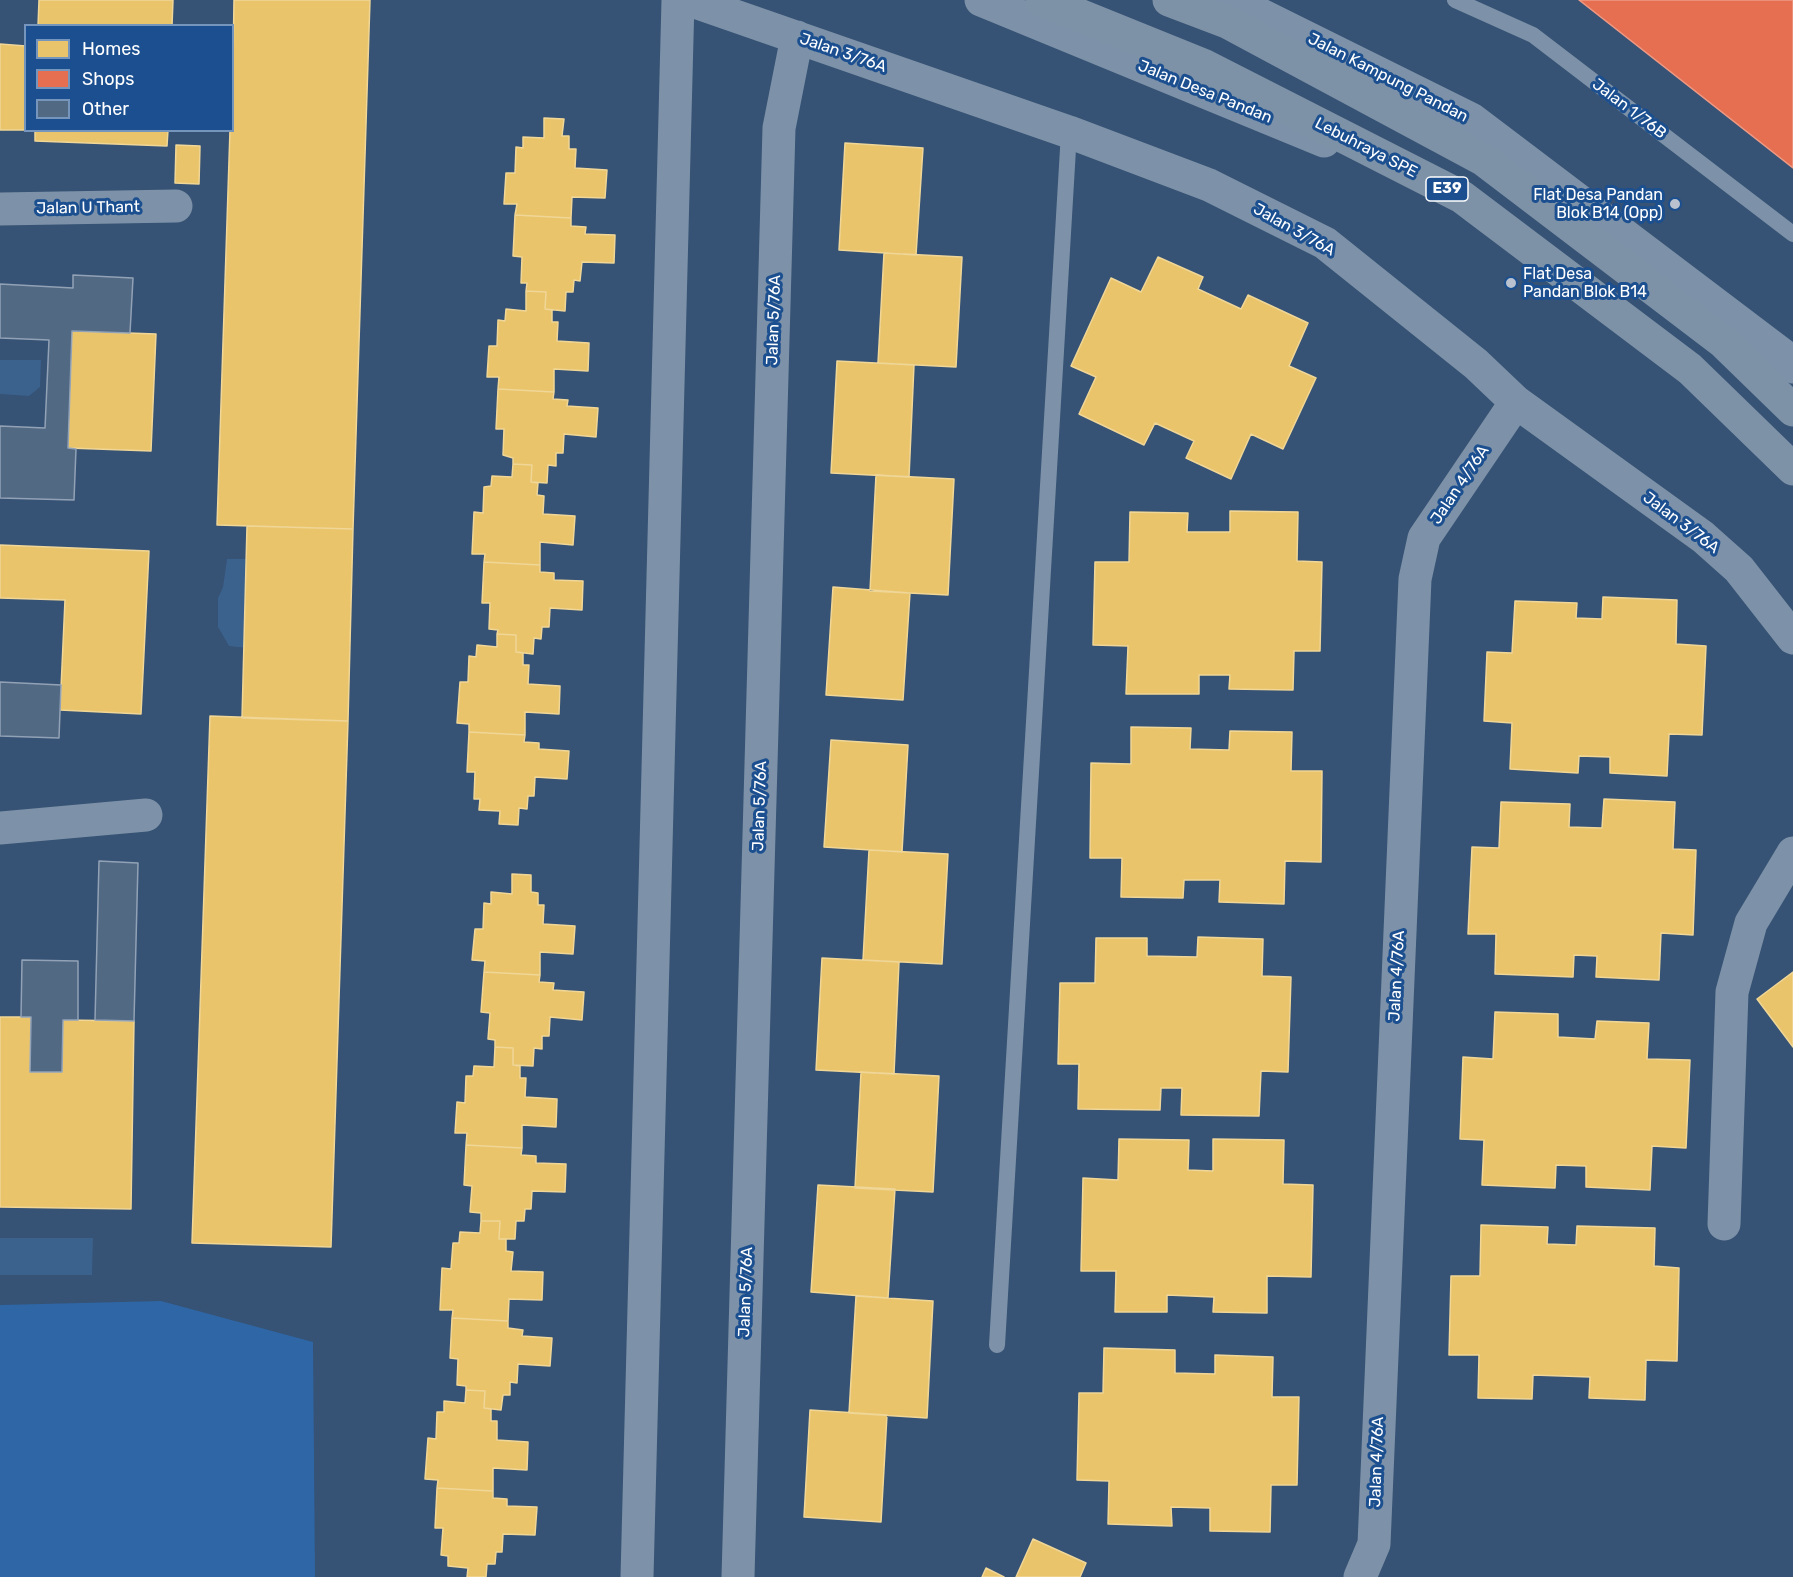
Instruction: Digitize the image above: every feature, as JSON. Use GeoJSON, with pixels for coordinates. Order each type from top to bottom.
{"type":"FeatureCollection","features":[{"type":"Feature","properties":{"kind":"highway","name":"Lebuhraya SPE"},"geometry":{"type":"LineString","coordinates":[[1042,0],[1203,65],[1462,197],[1690,369],[1793,469]]}},
{"type":"Feature","properties":{"kind":"highway","name":"E39"},"geometry":{"type":"LineString","coordinates":[[1169,0],[1227,22],[1484,160],[1722,341],[1793,410]]}},
{"type":"Feature","properties":{"kind":"street"},"geometry":{"type":"LineString","coordinates":[[637,1577],[678,0]]}},
{"type":"Feature","properties":{"kind":"street","name":"Jalan 3/76A"},"geometry":{"type":"LineString","coordinates":[[689,0],[1069,132],[1209,184],[1325,243],[1476,364],[1516,402],[1703,537],[1739,569],[1793,638]]}},
{"type":"Feature","properties":{"kind":"street","name":"Jalan Desa Pandan"},"geometry":{"type":"LineString","coordinates":[[981,0],[1429,184]]}},
{"type":"Feature","properties":{"kind":"street"},"geometry":{"type":"LineString","coordinates":[[1063,0],[1289,99],[1429,184],[1733,408],[1793,476]]}},
{"type":"Feature","properties":{"kind":"street","name":"Jalan Kampung Pandan"},"geometry":{"type":"LineString","coordinates":[[1231,0],[1471,119],[1790,356]]}},
{"type":"Feature","properties":{"kind":"street","name":"Jalan 5/76A"},"geometry":{"type":"LineString","coordinates":[[738,1577],[779,128],[797,37]]}},
{"type":"Feature","properties":{"kind":"street","name":"Jalan U Thant"},"geometry":{"type":"LineString","coordinates":[[0,209],[176,206]]}},
{"type":"Feature","properties":{"kind":"street","name":"Jalan 4/76A"},"geometry":{"type":"LineString","coordinates":[[1360,1577],[1374,1544],[1415,579],[1424,538],[1516,402]]}},
{"type":"Feature","properties":{"kind":"street"},"geometry":{"type":"LineString","coordinates":[[0,828],[146,814]]}},
{"type":"Feature","properties":{"kind":"street"},"geometry":{"type":"LineString","coordinates":[[1724,1224],[1732,992],[1751,923],[1793,853]]}},
{"type":"Feature","properties":{"kind":"lane","name":"Jalan 1/76B"},"geometry":{"type":"LineString","coordinates":[[1455,0],[1533,35],[1793,234]]}},
{"type":"Feature","properties":{"kind":"lane"},"geometry":{"type":"LineString","coordinates":[[997,1345],[1069,132]]}},
{"type":"Feature","properties":{"kind":"shaded area"},"geometry":{"type":"Polygon","coordinates":[[[0,360],[41,360],[40,387],[29,396],[0,394],[0,360]]]}},
{"type":"Feature","properties":{"kind":"shaded area"},"geometry":{"type":"Polygon","coordinates":[[[227,559],[257,559],[256,649],[229,646],[218,627],[218,598],[223,587],[227,559]]]}},
{"type":"Feature","properties":{"kind":"shaded area"},"geometry":{"type":"Polygon","coordinates":[[[0,1238],[93,1238],[92,1275],[0,1275],[0,1238]]]}},
{"type":"Feature","properties":{"kind":"shaded area"},"geometry":{"type":"Polygon","coordinates":[[[161,1301],[313,1342],[315,1577],[0,1577],[0,1305],[161,1301]]]}},
{"type":"Feature","properties":{"kind":"building: Homes"},"geometry":{"type":"Polygon","coordinates":[[[39,0],[173,0],[172,24],[38,24],[39,0]]]}},
{"type":"Feature","properties":{"kind":"building: Homes"},"geometry":{"type":"Polygon","coordinates":[[[234,0],[370,0],[353,529],[217,525],[230,132],[234,132],[234,0]]]}},
{"type":"Feature","properties":{"kind":"building: Homes"},"geometry":{"type":"Polygon","coordinates":[[[0,44],[24,46],[24,130],[0,130],[0,44]]]}},
{"type":"Feature","properties":{"kind":"building: Homes"},"geometry":{"type":"Polygon","coordinates":[[[544,118],[564,119],[562,136],[569,136],[569,149],[576,149],[575,168],[607,170],[605,198],[572,197],[571,218],[515,215],[517,204],[504,204],[506,173],[515,173],[516,147],[523,148],[523,137],[544,138],[544,118]]]}},
{"type":"Feature","properties":{"kind":"building: Homes"},"geometry":{"type":"Polygon","coordinates":[[[35,132],[168,132],[167,146],[35,141],[35,132]]]}},
{"type":"Feature","properties":{"kind":"building: Homes"},"geometry":{"type":"Polygon","coordinates":[[[845,143],[923,148],[916,255],[839,250],[845,143]]]}},
{"type":"Feature","properties":{"kind":"building: Homes"},"geometry":{"type":"Polygon","coordinates":[[[176,145],[200,146],[199,184],[175,183],[176,145]]]}},
{"type":"Feature","properties":{"kind":"building: Homes"},"geometry":{"type":"Polygon","coordinates":[[[515,215],[571,218],[571,226],[586,227],[585,234],[615,235],[614,263],[582,262],[580,281],[574,280],[573,292],[566,292],[565,311],[545,309],[546,292],[526,291],[527,283],[521,283],[522,257],[513,256],[515,215]]]}},
{"type":"Feature","properties":{"kind":"building: Homes"},"geometry":{"type":"Polygon","coordinates":[[[884,253],[962,257],[956,367],[878,363],[884,253]]]}},
{"type":"Feature","properties":{"kind":"building: Homes"},"geometry":{"type":"Polygon","coordinates":[[[1158,257],[1203,277],[1198,289],[1241,309],[1248,295],[1308,323],[1289,366],[1316,378],[1283,449],[1251,434],[1231,479],[1186,458],[1194,441],[1155,423],[1144,445],[1079,414],[1096,377],[1071,366],[1111,278],[1141,292],[1158,257]]]}},
{"type":"Feature","properties":{"kind":"building: Homes"},"geometry":{"type":"Polygon","coordinates":[[[526,291],[546,292],[545,309],[552,310],[552,322],[558,322],[557,341],[589,343],[588,371],[554,369],[554,392],[498,389],[499,377],[487,377],[489,346],[497,346],[498,320],[505,321],[506,309],[526,311],[526,291]]]}},
{"type":"Feature","properties":{"kind":"building: Homes"},"geometry":{"type":"Polygon","coordinates":[[[72,331],[156,334],[151,451],[68,448],[72,331]]]}},
{"type":"Feature","properties":{"kind":"building: Homes"},"geometry":{"type":"Polygon","coordinates":[[[837,361],[914,365],[909,477],[831,473],[837,361]]]}},
{"type":"Feature","properties":{"kind":"building: Homes"},"geometry":{"type":"Polygon","coordinates":[[[498,389],[554,392],[553,399],[568,400],[567,406],[598,408],[596,437],[564,434],[563,453],[556,453],[556,466],[548,465],[547,483],[531,482],[532,465],[513,464],[513,458],[503,455],[504,429],[496,429],[498,389]]]}},
{"type":"Feature","properties":{"kind":"building: Homes"},"geometry":{"type":"Polygon","coordinates":[[[513,464],[532,465],[531,482],[538,483],[537,495],[544,496],[543,514],[575,516],[573,545],[540,542],[540,565],[484,562],[485,554],[472,554],[474,512],[483,513],[484,487],[491,486],[492,476],[512,477],[513,464]]]}},
{"type":"Feature","properties":{"kind":"building: Homes"},"geometry":{"type":"Polygon","coordinates":[[[876,475],[954,479],[948,595],[870,591],[876,475]]]}},
{"type":"Feature","properties":{"kind":"building: Homes"},"geometry":{"type":"Polygon","coordinates":[[[1230,511],[1298,512],[1297,561],[1322,562],[1320,651],[1294,651],[1293,690],[1229,689],[1230,675],[1199,675],[1199,694],[1126,694],[1128,646],[1093,645],[1095,562],[1129,562],[1130,512],[1188,513],[1187,532],[1230,532],[1230,511]]]}},
{"type":"Feature","properties":{"kind":"building: Homes"},"geometry":{"type":"Polygon","coordinates":[[[247,526],[353,529],[348,721],[242,718],[247,526]]]}},
{"type":"Feature","properties":{"kind":"building: Homes"},"geometry":{"type":"Polygon","coordinates":[[[0,545],[149,551],[141,714],[60,710],[65,600],[0,598],[0,545]]]}},
{"type":"Feature","properties":{"kind":"building: Homes"},"geometry":{"type":"Polygon","coordinates":[[[484,562],[540,565],[540,572],[554,573],[554,580],[583,581],[582,610],[550,608],[549,627],[542,627],[541,639],[534,638],[533,654],[516,652],[516,635],[497,634],[498,630],[489,629],[490,603],[482,603],[484,562]]]}},
{"type":"Feature","properties":{"kind":"building: Homes"},"geometry":{"type":"Polygon","coordinates":[[[833,587],[910,593],[903,700],[826,695],[833,587]]]}},
{"type":"Feature","properties":{"kind":"building: Homes"},"geometry":{"type":"Polygon","coordinates":[[[1603,597],[1677,600],[1676,644],[1706,646],[1702,735],[1669,734],[1667,776],[1610,773],[1610,757],[1579,756],[1578,773],[1510,769],[1512,723],[1484,721],[1487,652],[1512,653],[1515,601],[1577,603],[1576,618],[1602,619],[1603,597]]]}},
{"type":"Feature","properties":{"kind":"building: Homes"},"geometry":{"type":"Polygon","coordinates":[[[497,634],[516,635],[516,652],[523,653],[523,665],[529,665],[528,684],[560,686],[559,714],[525,712],[525,735],[469,732],[469,724],[457,723],[460,682],[468,682],[469,656],[476,657],[477,645],[497,647],[497,634]]]}},
{"type":"Feature","properties":{"kind":"building: Homes"},"geometry":{"type":"Polygon","coordinates":[[[210,716],[348,721],[331,1247],[192,1243],[210,716]]]}},
{"type":"Feature","properties":{"kind":"building: Homes"},"geometry":{"type":"Polygon","coordinates":[[[1131,727],[1191,728],[1190,749],[1229,750],[1230,731],[1292,732],[1291,771],[1322,771],[1321,862],[1285,861],[1284,904],[1219,902],[1220,880],[1184,880],[1183,898],[1121,897],[1122,858],[1090,858],[1091,763],[1131,764],[1131,727]]]}},
{"type":"Feature","properties":{"kind":"building: Homes"},"geometry":{"type":"Polygon","coordinates":[[[469,732],[525,735],[524,742],[539,743],[539,749],[569,751],[567,779],[535,777],[534,796],[528,796],[527,809],[519,808],[518,825],[499,824],[500,811],[479,810],[480,799],[474,799],[475,772],[467,772],[469,732]]]}},
{"type":"Feature","properties":{"kind":"building: Homes"},"geometry":{"type":"Polygon","coordinates":[[[831,740],[908,745],[902,852],[824,847],[831,740]]]}},
{"type":"Feature","properties":{"kind":"building: Homes"},"geometry":{"type":"Polygon","coordinates":[[[1604,799],[1675,802],[1673,849],[1696,850],[1693,935],[1661,933],[1659,980],[1596,977],[1597,956],[1574,955],[1573,977],[1495,974],[1496,934],[1468,934],[1472,847],[1499,848],[1501,802],[1570,804],[1569,827],[1602,828],[1604,799]]]}},
{"type":"Feature","properties":{"kind":"building: Homes"},"geometry":{"type":"Polygon","coordinates":[[[869,850],[948,854],[942,964],[863,960],[869,850]]]}},
{"type":"Feature","properties":{"kind":"building: Homes"},"geometry":{"type":"Polygon","coordinates":[[[512,874],[531,875],[531,892],[538,893],[538,905],[544,905],[543,924],[575,926],[573,954],[540,952],[540,975],[484,972],[485,961],[472,960],[475,929],[483,929],[484,903],[491,904],[491,892],[512,894],[512,874]]]}},
{"type":"Feature","properties":{"kind":"building: Homes"},"geometry":{"type":"Polygon","coordinates":[[[1198,937],[1263,939],[1262,976],[1291,977],[1288,1072],[1261,1071],[1259,1116],[1181,1115],[1182,1088],[1161,1088],[1160,1110],[1078,1109],[1079,1064],[1058,1064],[1060,983],[1095,983],[1096,938],[1147,938],[1147,956],[1197,957],[1198,937]]]}},
{"type":"Feature","properties":{"kind":"building: Homes"},"geometry":{"type":"Polygon","coordinates":[[[822,958],[899,962],[894,1074],[816,1070],[822,958]]]}},
{"type":"Feature","properties":{"kind":"building: Homes"},"geometry":{"type":"Polygon","coordinates":[[[484,972],[540,975],[539,982],[554,983],[553,990],[584,992],[582,1020],[550,1017],[549,1036],[542,1036],[542,1049],[534,1048],[533,1066],[513,1065],[513,1048],[495,1047],[495,1040],[488,1039],[490,1013],[481,1012],[484,972]]]}},
{"type":"Feature","properties":{"kind":"building: Homes"},"geometry":{"type":"Polygon","coordinates":[[[1793,972],[1793,1047],[1757,999],[1793,972]]]}},
{"type":"Feature","properties":{"kind":"building: Homes"},"geometry":{"type":"Polygon","coordinates":[[[1495,1012],[1558,1014],[1558,1037],[1595,1039],[1597,1021],[1649,1023],[1647,1059],[1690,1060],[1686,1148],[1652,1146],[1650,1190],[1586,1187],[1586,1166],[1556,1165],[1555,1188],[1482,1185],[1484,1140],[1460,1139],[1463,1057],[1493,1059],[1495,1012]]]}},
{"type":"Feature","properties":{"kind":"building: Homes"},"geometry":{"type":"Polygon","coordinates":[[[0,1017],[31,1017],[30,1072],[62,1072],[63,1020],[134,1021],[131,1209],[0,1207],[0,1017]]]}},
{"type":"Feature","properties":{"kind":"building: Homes"},"geometry":{"type":"Polygon","coordinates":[[[495,1047],[513,1048],[513,1065],[520,1066],[520,1078],[526,1078],[525,1097],[557,1099],[556,1127],[522,1125],[522,1148],[466,1145],[467,1133],[455,1133],[457,1102],[465,1103],[466,1076],[473,1076],[474,1066],[494,1067],[495,1047]]]}},
{"type":"Feature","properties":{"kind":"building: Homes"},"geometry":{"type":"Polygon","coordinates":[[[861,1072],[939,1076],[933,1192],[855,1188],[861,1072]]]}},
{"type":"Feature","properties":{"kind":"building: Homes"},"geometry":{"type":"Polygon","coordinates":[[[1119,1139],[1189,1140],[1188,1170],[1213,1171],[1213,1139],[1284,1140],[1283,1184],[1313,1185],[1311,1277],[1267,1276],[1267,1313],[1213,1312],[1214,1297],[1167,1295],[1167,1312],[1115,1312],[1116,1271],[1081,1271],[1083,1178],[1118,1180],[1119,1139]]]}},
{"type":"Feature","properties":{"kind":"building: Homes"},"geometry":{"type":"Polygon","coordinates":[[[466,1145],[522,1148],[521,1155],[536,1156],[536,1163],[566,1164],[565,1192],[532,1191],[531,1209],[525,1209],[524,1221],[516,1221],[515,1239],[499,1239],[500,1221],[481,1221],[481,1213],[470,1212],[472,1186],[464,1185],[466,1145]]]}},
{"type":"Feature","properties":{"kind":"building: Homes"},"geometry":{"type":"Polygon","coordinates":[[[818,1185],[895,1189],[888,1298],[811,1292],[818,1185]]]}},
{"type":"Feature","properties":{"kind":"building: Homes"},"geometry":{"type":"Polygon","coordinates":[[[481,1221],[500,1221],[499,1239],[506,1239],[506,1251],[513,1252],[511,1271],[543,1272],[542,1300],[509,1299],[508,1321],[452,1318],[453,1310],[440,1310],[442,1268],[451,1269],[453,1243],[459,1243],[460,1232],[480,1233],[481,1221]]]}},
{"type":"Feature","properties":{"kind":"building: Homes"},"geometry":{"type":"Polygon","coordinates":[[[1481,1225],[1548,1227],[1547,1244],[1576,1245],[1577,1226],[1655,1228],[1654,1266],[1679,1268],[1677,1361],[1646,1360],[1645,1400],[1589,1398],[1590,1377],[1533,1375],[1532,1399],[1478,1398],[1479,1355],[1449,1355],[1451,1276],[1480,1276],[1481,1225]]]}},
{"type":"Feature","properties":{"kind":"building: Homes"},"geometry":{"type":"Polygon","coordinates":[[[856,1296],[933,1301],[927,1418],[849,1413],[856,1296]]]}},
{"type":"Feature","properties":{"kind":"building: Homes"},"geometry":{"type":"Polygon","coordinates":[[[452,1318],[508,1321],[508,1328],[523,1330],[522,1336],[552,1338],[550,1366],[518,1364],[517,1383],[510,1382],[510,1395],[503,1395],[501,1410],[484,1408],[485,1391],[466,1390],[466,1386],[457,1385],[458,1359],[450,1358],[452,1318]]]}},
{"type":"Feature","properties":{"kind":"building: Homes"},"geometry":{"type":"Polygon","coordinates":[[[1104,1348],[1175,1350],[1175,1373],[1215,1374],[1215,1355],[1273,1357],[1272,1397],[1299,1397],[1297,1485],[1271,1485],[1270,1532],[1210,1531],[1210,1508],[1171,1507],[1172,1526],[1108,1524],[1109,1481],[1077,1480],[1079,1393],[1103,1393],[1104,1348]]]}},
{"type":"Feature","properties":{"kind":"building: Homes"},"geometry":{"type":"Polygon","coordinates":[[[466,1390],[485,1391],[484,1408],[491,1409],[491,1421],[497,1421],[497,1440],[528,1442],[527,1470],[493,1468],[493,1491],[437,1488],[438,1480],[425,1479],[428,1438],[436,1439],[437,1412],[444,1412],[444,1401],[465,1403],[466,1390]]]}},
{"type":"Feature","properties":{"kind":"building: Homes"},"geometry":{"type":"Polygon","coordinates":[[[810,1410],[887,1415],[881,1522],[804,1517],[810,1410]]]}},
{"type":"Feature","properties":{"kind":"building: Homes"},"geometry":{"type":"Polygon","coordinates":[[[437,1488],[493,1491],[493,1498],[507,1499],[507,1506],[537,1507],[535,1535],[503,1534],[502,1552],[496,1552],[495,1564],[487,1564],[486,1577],[467,1577],[468,1568],[448,1566],[448,1556],[441,1555],[443,1528],[435,1528],[437,1488]]]}},
{"type":"Feature","properties":{"kind":"building: Homes"},"geometry":{"type":"Polygon","coordinates":[[[1033,1539],[1086,1563],[1080,1577],[1016,1577],[1033,1539]]]}},
{"type":"Feature","properties":{"kind":"building: Homes"},"geometry":{"type":"Polygon","coordinates":[[[986,1568],[1004,1577],[982,1577],[986,1568]]]}},
{"type":"Feature","properties":{"kind":"building: Shops"},"geometry":{"type":"Polygon","coordinates":[[[1579,0],[1793,0],[1793,168],[1579,0]]]}},
{"type":"Feature","properties":{"kind":"building: Other"},"geometry":{"type":"Polygon","coordinates":[[[73,275],[133,278],[130,333],[72,331],[68,448],[76,449],[74,500],[0,498],[0,426],[45,428],[49,340],[0,338],[0,284],[73,288],[73,275]]]}},
{"type":"Feature","properties":{"kind":"building: Other"},"geometry":{"type":"Polygon","coordinates":[[[0,682],[61,685],[59,738],[0,736],[0,682]]]}},
{"type":"Feature","properties":{"kind":"building: Other"},"geometry":{"type":"Polygon","coordinates":[[[99,861],[138,863],[134,1021],[95,1020],[99,861]]]}},
{"type":"Feature","properties":{"kind":"building: Other"},"geometry":{"type":"Polygon","coordinates":[[[22,960],[78,961],[78,1020],[63,1020],[62,1072],[30,1072],[31,1017],[21,1017],[22,960]]]}},
{"type":"Feature","properties":{"kind":"place","name":"Flat Desa Pandan Blok B14 (Opp)"},"geometry":{"type":"Point","coordinates":[1675,204]}},
{"type":"Feature","properties":{"kind":"place","name":"Flat Desa Pandan Blok B14"},"geometry":{"type":"Point","coordinates":[1511,283]}}]}
